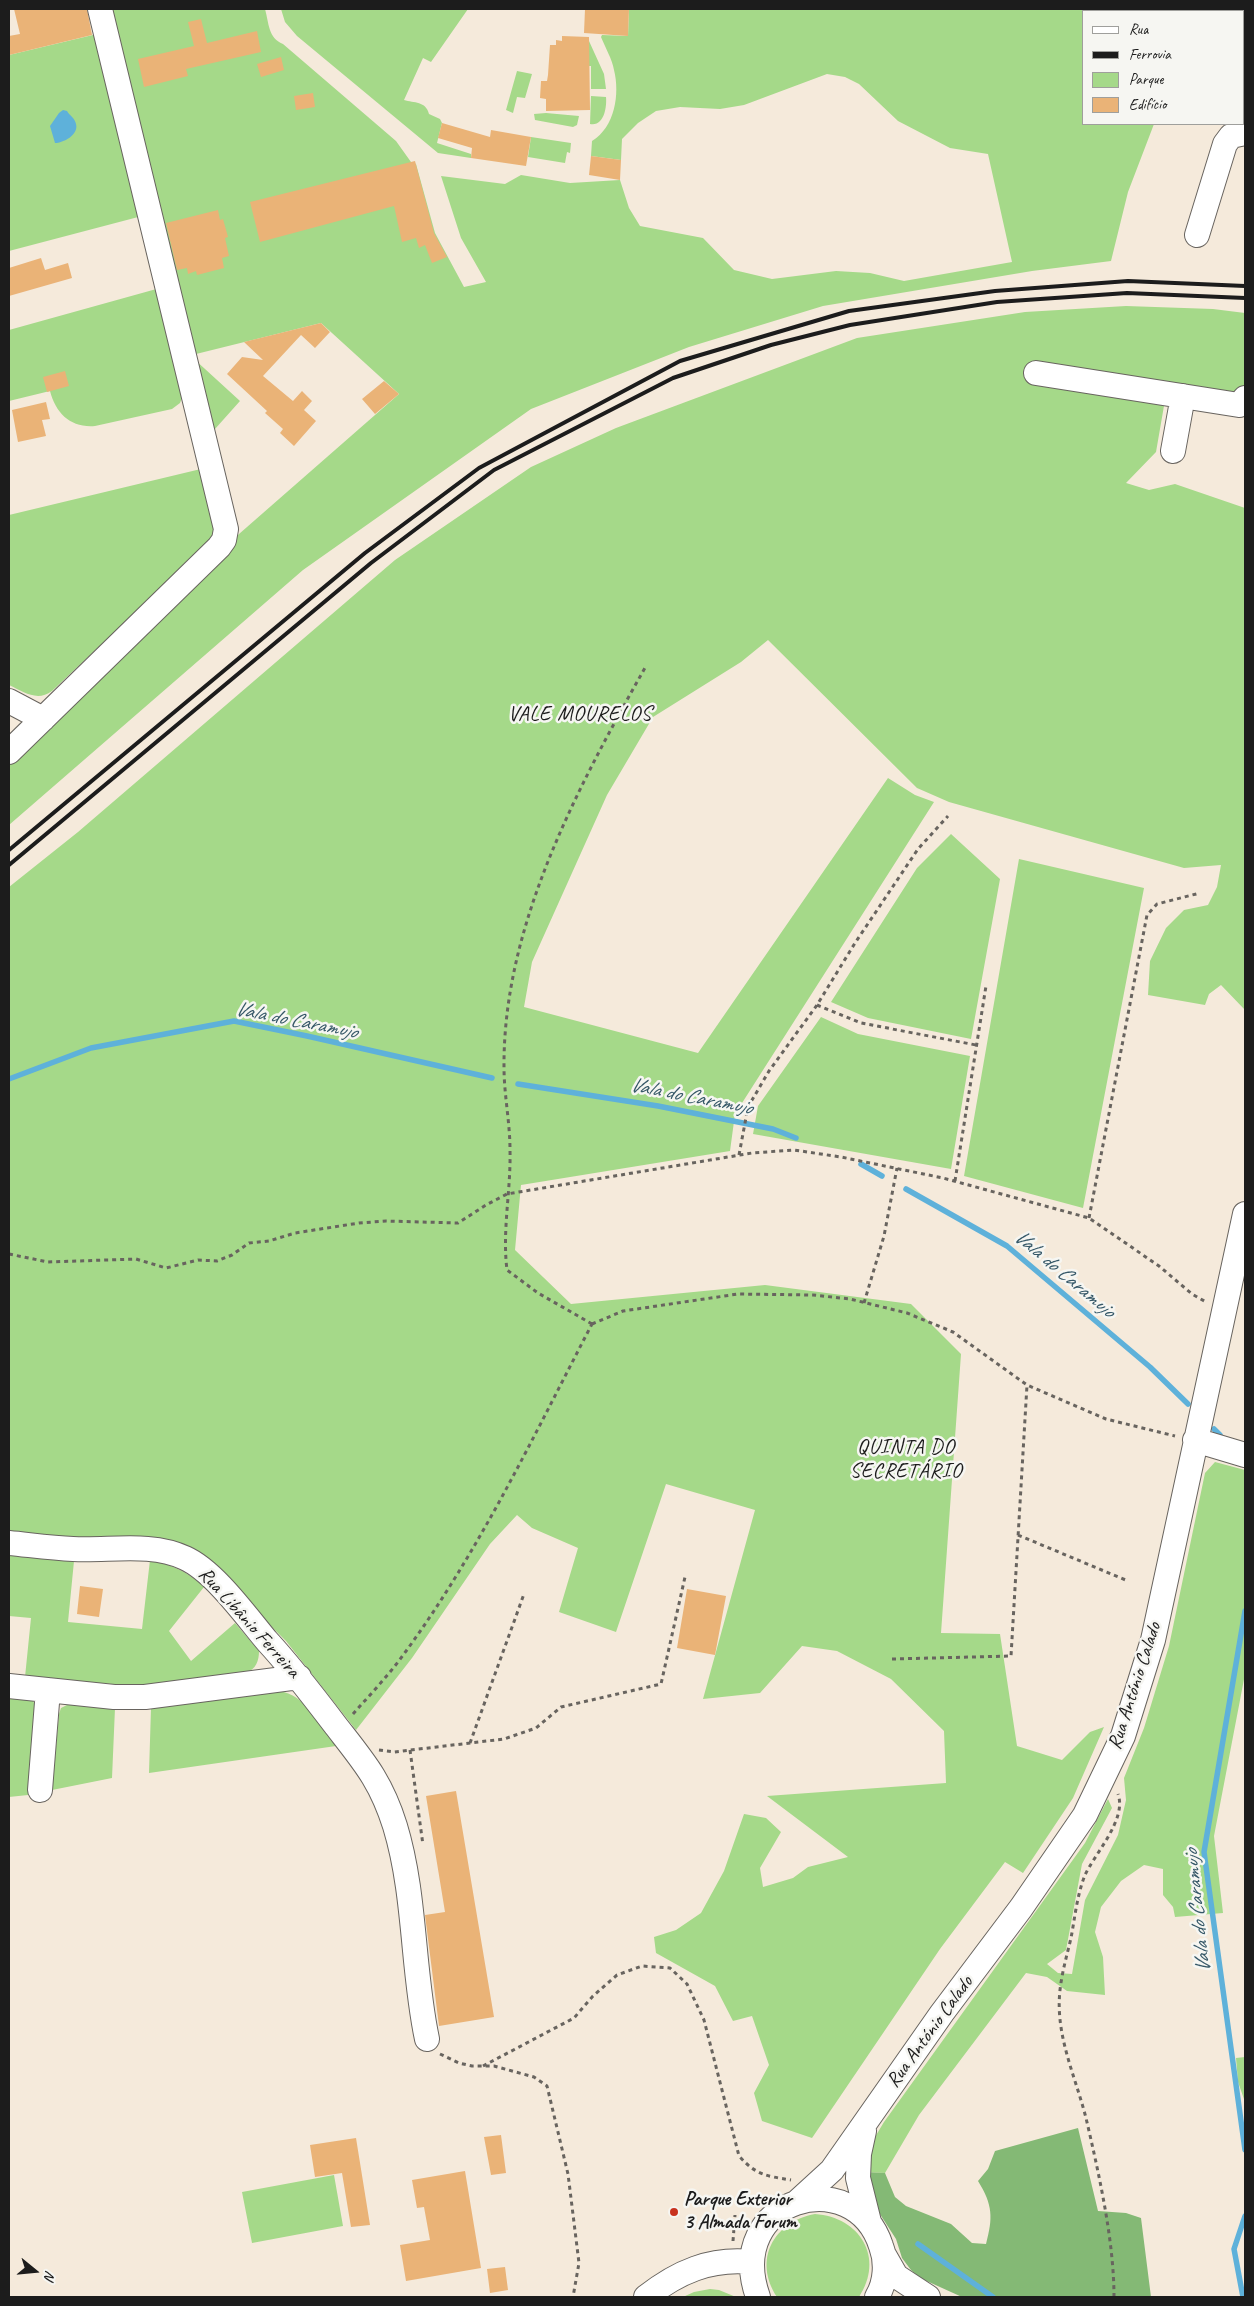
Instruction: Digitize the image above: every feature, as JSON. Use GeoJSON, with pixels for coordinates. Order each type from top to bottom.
{"type":"FeatureCollection","features":[{"type":"Feature","properties":{"kind":"street"},"geometry":{"type":"LineString","coordinates":[[9,752],[219,547],[224,540],[226,530],[100,9]]}},
{"type":"Feature","properties":{"kind":"street"},"geometry":{"type":"LineString","coordinates":[[1197,235],[1220,153],[1232,136],[1245,133]]}},
{"type":"Feature","properties":{"kind":"street"},"geometry":{"type":"LineString","coordinates":[[1036,373],[1239,405],[1245,398]]}},
{"type":"Feature","properties":{"kind":"street"},"geometry":{"type":"LineString","coordinates":[[1173,451],[1183,396]]}},
{"type":"Feature","properties":{"kind":"street"},"geometry":{"type":"LineString","coordinates":[[9,701],[43,719]]}},
{"type":"Feature","properties":{"kind":"street","name":"Rua António Calado"},"geometry":{"type":"LineString","coordinates":[[797,2202],[832,2170],[942,2014],[1037,1885],[1085,1815],[1124,1736],[1153,1640],[1245,1214]]}},
{"type":"Feature","properties":{"kind":"street"},"geometry":{"type":"LineString","coordinates":[[1195,1440],[1245,1456]]}},
{"type":"Feature","properties":{"kind":"street","name":"Rua Libânio Ferreira"},"geometry":{"type":"LineString","coordinates":[[9,1543],[72,1549],[150,1549],[185,1558],[198,1566],[216,1582],[299,1677],[375,1778],[395,1827],[410,1900],[421,2012],[427,2040]]}},
{"type":"Feature","properties":{"kind":"street"},"geometry":{"type":"LineString","coordinates":[[9,1686],[114,1697],[145,1697],[299,1677]]}},
{"type":"Feature","properties":{"kind":"street"},"geometry":{"type":"LineString","coordinates":[[40,1790],[48,1690]]}},
{"type":"Feature","properties":{"kind":"street","name":"Rua António Calado"},"geometry":{"type":"LineString","coordinates":[[866,2122],[859,2154],[858,2178],[869,2222]]}},
{"type":"Feature","properties":{"kind":"street"},"geometry":{"type":"LineString","coordinates":[[758,2297],[752,2280],[751,2262],[761,2231],[776,2214],[797,2202],[813,2199],[830,2200],[853,2208],[869,2222],[878,2236],[884,2255],[896,2276],[928,2297]]}},
{"type":"Feature","properties":{"kind":"street"},"geometry":{"type":"LineString","coordinates":[[877,2297],[885,2273],[884,2255]]}},
{"type":"Feature","properties":{"kind":"street"},"geometry":{"type":"LineString","coordinates":[[646,2297],[666,2281],[685,2271],[731,2260],[751,2262]]}},
{"type":"Feature","properties":{"kind":"path"},"geometry":{"type":"LineString","coordinates":[[592,1324],[538,1293],[507,1270],[504,1246],[510,1150],[504,1067],[510,996],[528,912],[570,812],[601,746],[646,666]]}},
{"type":"Feature","properties":{"kind":"path"},"geometry":{"type":"LineString","coordinates":[[739,1155],[748,1107],[769,1071],[817,1005],[855,943],[918,849],[948,816]]}},
{"type":"Feature","properties":{"kind":"path"},"geometry":{"type":"LineString","coordinates":[[1089,1218],[1147,915],[1157,904],[1200,893]]}},
{"type":"Feature","properties":{"kind":"path"},"geometry":{"type":"LineString","coordinates":[[955,1181],[986,986]]}},
{"type":"Feature","properties":{"kind":"path"},"geometry":{"type":"LineString","coordinates":[[817,1005],[861,1023],[976,1044]]}},
{"type":"Feature","properties":{"kind":"path"},"geometry":{"type":"LineString","coordinates":[[9,1254],[48,1262],[136,1260],[166,1268],[198,1260],[217,1261],[232,1256],[249,1243],[269,1241],[296,1233],[359,1223],[386,1221],[458,1223],[486,1204],[507,1194],[739,1155],[794,1150],[841,1157],[955,1181],[1089,1218],[1159,1266],[1192,1294],[1224,1312]]}},
{"type":"Feature","properties":{"kind":"path"},"geometry":{"type":"LineString","coordinates":[[864,1303],[884,1236],[897,1168]]}},
{"type":"Feature","properties":{"kind":"path"},"geometry":{"type":"LineString","coordinates":[[685,1577],[661,1684],[561,1707],[536,1728],[504,1739],[394,1752],[346,1738],[449,1586],[494,1513],[592,1324],[624,1311],[738,1294],[813,1295],[864,1303],[907,1313],[953,1332],[1027,1385],[1106,1419],[1195,1440]]}},
{"type":"Feature","properties":{"kind":"path"},"geometry":{"type":"LineString","coordinates":[[892,1659],[1011,1656],[1027,1385]]}},
{"type":"Feature","properties":{"kind":"path"},"geometry":{"type":"LineString","coordinates":[[1018,1535],[1128,1580]]}},
{"type":"Feature","properties":{"kind":"path"},"geometry":{"type":"LineString","coordinates":[[470,1743],[524,1594]]}},
{"type":"Feature","properties":{"kind":"path"},"geometry":{"type":"LineString","coordinates":[[410,1750],[424,1852]]}},
{"type":"Feature","properties":{"kind":"path"},"geometry":{"type":"LineString","coordinates":[[1103,1778],[1116,1790],[1121,1802],[1119,1814],[1085,1876],[1079,1894],[1060,1990],[1059,2021],[1065,2051],[1085,2117],[1098,2175],[1114,2270],[1114,2297]]}},
{"type":"Feature","properties":{"kind":"path"},"geometry":{"type":"LineString","coordinates":[[483,2066],[574,2018],[593,1996],[617,1975],[642,1966],[670,1968],[687,1984],[704,2020],[740,2156],[752,2170],[773,2177],[791,2180],[797,2202]]}},
{"type":"Feature","properties":{"kind":"path"},"geometry":{"type":"LineString","coordinates":[[427,2040],[433,2048],[450,2060],[472,2066],[494,2066],[534,2077],[547,2086],[568,2174],[579,2263],[573,2297]]}},
{"type":"Feature","properties":{"kind":"green space"},"geometry":{"type":"Polygon","coordinates":[[[116,9],[265,9],[274,38],[396,141],[411,162],[416,164],[435,233],[464,287],[486,282],[461,238],[441,176],[505,184],[521,175],[570,183],[620,180],[629,208],[640,226],[703,238],[734,270],[772,279],[836,271],[870,273],[904,281],[1012,262],[988,154],[950,148],[898,121],[859,84],[845,77],[827,74],[744,105],[720,109],[680,107],[656,111],[638,123],[622,139],[621,160],[591,156],[592,141],[600,135],[611,119],[616,99],[616,79],[613,66],[601,37],[602,35],[628,36],[629,9],[1149,9],[1153,10],[1082,10],[1082,125],[1154,125],[1128,192],[1111,261],[1032,271],[823,306],[689,347],[531,409],[303,570],[9,825],[9,764],[120,659],[239,534],[399,394],[321,323],[192,355],[109,11],[116,9]]]}},
{"type":"Feature","properties":{"kind":"green space"},"geometry":{"type":"Polygon","coordinates":[[[281,9],[468,9],[431,62],[423,58],[404,100],[422,105],[429,114],[440,119],[442,123],[437,143],[471,154],[471,158],[438,153],[297,36],[285,22],[281,9]]]}},
{"type":"Feature","properties":{"kind":"green space"},"geometry":{"type":"Polygon","coordinates":[[[97,34],[142,216],[9,251],[9,55],[97,34]]]}},
{"type":"Feature","properties":{"kind":"green space"},"geometry":{"type":"Polygon","coordinates":[[[589,41],[604,74],[606,89],[591,89],[591,66],[588,66],[589,41]]]}},
{"type":"Feature","properties":{"kind":"green space"},"geometry":{"type":"Polygon","coordinates":[[[517,71],[532,74],[525,98],[517,97],[513,113],[506,110],[517,71]]]}},
{"type":"Feature","properties":{"kind":"green space"},"geometry":{"type":"Polygon","coordinates":[[[591,96],[606,97],[604,115],[595,124],[590,124],[591,96]]]}},
{"type":"Feature","properties":{"kind":"green space"},"geometry":{"type":"Polygon","coordinates":[[[546,113],[579,116],[577,125],[573,127],[535,120],[534,114],[546,113]]]}},
{"type":"Feature","properties":{"kind":"green space"},"geometry":{"type":"Polygon","coordinates":[[[531,137],[571,143],[570,153],[567,152],[565,163],[528,157],[531,137]]]}},
{"type":"Feature","properties":{"kind":"green space"},"geometry":{"type":"Polygon","coordinates":[[[160,288],[184,393],[180,403],[172,409],[95,426],[86,426],[79,425],[66,418],[56,406],[50,391],[9,401],[9,330],[160,288]]]}},
{"type":"Feature","properties":{"kind":"green space"},"geometry":{"type":"Polygon","coordinates":[[[1126,306],[1213,309],[1245,313],[1245,386],[1236,396],[1165,400],[1156,452],[1126,483],[1149,490],[1175,484],[1245,508],[1245,1010],[1221,985],[1209,994],[1205,1005],[1148,995],[1150,961],[1166,928],[1184,910],[1208,905],[1217,887],[1221,865],[1184,868],[949,802],[917,788],[768,640],[741,662],[653,717],[607,795],[532,962],[524,1007],[698,1053],[888,778],[915,795],[934,802],[735,1114],[730,1151],[521,1185],[515,1250],[571,1304],[765,1285],[911,1304],[961,1354],[941,1633],[1000,1634],[1017,1746],[1062,1760],[1090,1732],[1104,1727],[1073,1798],[1023,1873],[1005,1862],[940,1949],[812,2138],[762,2121],[754,2093],[769,2065],[752,2016],[733,2021],[715,1986],[656,1953],[654,1937],[676,1930],[701,1913],[724,1871],[744,1814],[766,1818],[781,1832],[760,1868],[763,1887],[793,1878],[808,1867],[848,1857],[767,1796],[946,1783],[944,1731],[891,1679],[837,1651],[802,1646],[760,1693],[703,1699],[755,1510],[666,1484],[616,1632],[559,1612],[578,1548],[532,1528],[517,1515],[490,1544],[412,1658],[356,1730],[286,1641],[194,1550],[9,1535],[9,887],[78,832],[395,560],[531,467],[616,428],[857,338],[1025,312],[1126,306]]]}},
{"type":"Feature","properties":{"kind":"green space"},"geometry":{"type":"Polygon","coordinates":[[[193,358],[240,401],[215,429],[210,426],[193,358]]]}},
{"type":"Feature","properties":{"kind":"green space"},"geometry":{"type":"Polygon","coordinates":[[[205,468],[219,533],[52,691],[36,696],[9,685],[9,515],[205,468]]]}},
{"type":"Feature","properties":{"kind":"green space"},"geometry":{"type":"Polygon","coordinates":[[[951,834],[1000,879],[971,1039],[868,1018],[831,1002],[917,868],[951,834]]]}},
{"type":"Feature","properties":{"kind":"green space"},"geometry":{"type":"Polygon","coordinates":[[[1019,859],[1144,888],[1083,1208],[964,1176],[1019,859]]]}},
{"type":"Feature","properties":{"kind":"green space"},"geometry":{"type":"Polygon","coordinates":[[[821,1017],[858,1034],[970,1056],[951,1169],[753,1134],[758,1106],[821,1017]]]}},
{"type":"Feature","properties":{"kind":"green space"},"geometry":{"type":"Polygon","coordinates":[[[1215,1462],[1245,1470],[1245,1674],[1214,1836],[1223,1913],[1175,1917],[1173,1907],[1163,1895],[1163,1869],[1144,1865],[1121,1881],[1101,1907],[1095,1932],[1103,1957],[1105,1995],[1067,1991],[1047,1977],[1026,1973],[919,2115],[885,2173],[865,2172],[872,2142],[884,2122],[1085,1843],[1108,1799],[1112,1808],[1082,1864],[1066,1950],[1047,1964],[1058,1973],[1072,1974],[1085,1900],[1118,1835],[1126,1800],[1124,1778],[1144,1728],[1169,1646],[1205,1473],[1215,1462]]]}},
{"type":"Feature","properties":{"kind":"green space"},"geometry":{"type":"Polygon","coordinates":[[[9,1555],[74,1561],[68,1622],[142,1629],[150,1560],[179,1569],[204,1587],[169,1631],[191,1661],[235,1623],[259,1651],[256,1664],[246,1673],[137,1686],[25,1677],[31,1618],[9,1616],[9,1555]]]}},
{"type":"Feature","properties":{"kind":"green space"},"geometry":{"type":"Polygon","coordinates":[[[279,1691],[288,1693],[305,1704],[336,1746],[149,1773],[151,1708],[279,1691]]]}},
{"type":"Feature","properties":{"kind":"green space"},"geometry":{"type":"Polygon","coordinates":[[[9,1697],[33,1700],[37,1712],[28,1795],[9,1797],[9,1697]]]}},
{"type":"Feature","properties":{"kind":"green space"},"geometry":{"type":"Polygon","coordinates":[[[71,1703],[115,1708],[112,1778],[52,1790],[59,1714],[61,1708],[71,1703]]]}},
{"type":"Feature","properties":{"kind":"green space"},"geometry":{"type":"Polygon","coordinates":[[[1245,2057],[1245,2102],[1238,2082],[1236,2058],[1245,2057]]]}},
{"type":"Feature","properties":{"kind":"green space"},"geometry":{"type":"Polygon","coordinates":[[[1078,2128],[1098,2211],[1126,2213],[1141,2218],[1151,2297],[962,2297],[920,2278],[911,2270],[902,2258],[896,2239],[876,2208],[865,2172],[885,2173],[895,2197],[906,2206],[951,2224],[972,2243],[986,2244],[990,2227],[990,2212],[987,2197],[978,2181],[988,2169],[995,2151],[1078,2128]]]}},
{"type":"Feature","properties":{"kind":"green space"},"geometry":{"type":"Polygon","coordinates":[[[334,2175],[343,2226],[252,2243],[242,2192],[334,2175]]]}},
{"type":"Feature","properties":{"kind":"green space"},"geometry":{"type":"Polygon","coordinates":[[[815,2214],[831,2217],[845,2223],[856,2231],[864,2242],[868,2254],[869,2268],[866,2282],[859,2297],[777,2297],[770,2283],[767,2270],[767,2257],[771,2245],[778,2234],[788,2225],[800,2218],[815,2214]]]}},
{"type":"Feature","properties":{"kind":"green space"},"geometry":{"type":"Polygon","coordinates":[[[710,2289],[719,2290],[736,2297],[683,2297],[694,2292],[710,2289]]]}},
{"type":"Feature","properties":{"kind":"water"},"geometry":{"type":"Polygon","coordinates":[[[63,110],[67,111],[73,118],[76,128],[70,138],[55,143],[50,126],[63,110]]]}},
{"type":"Feature","properties":{"kind":"building"},"geometry":{"type":"Polygon","coordinates":[[[14,9],[87,9],[92,35],[9,55],[9,36],[20,34],[14,9]]]}},
{"type":"Feature","properties":{"kind":"building"},"geometry":{"type":"Polygon","coordinates":[[[585,9],[629,9],[628,36],[584,33],[585,9]]]}},
{"type":"Feature","properties":{"kind":"building"},"geometry":{"type":"Polygon","coordinates":[[[201,19],[207,43],[257,31],[261,52],[186,69],[188,76],[144,87],[138,59],[194,46],[188,22],[201,19]]]}},
{"type":"Feature","properties":{"kind":"building"},"geometry":{"type":"Polygon","coordinates":[[[562,36],[589,37],[590,110],[546,111],[546,99],[540,98],[541,81],[547,81],[550,45],[556,45],[556,40],[562,41],[562,36]]]}},
{"type":"Feature","properties":{"kind":"building"},"geometry":{"type":"Polygon","coordinates":[[[281,57],[284,70],[261,77],[257,64],[281,57]]]}},
{"type":"Feature","properties":{"kind":"building"},"geometry":{"type":"Polygon","coordinates":[[[313,93],[315,107],[296,110],[294,96],[313,93]]]}},
{"type":"Feature","properties":{"kind":"building"},"geometry":{"type":"Polygon","coordinates":[[[442,123],[490,137],[491,130],[531,137],[526,166],[471,158],[472,148],[438,138],[442,123]]]}},
{"type":"Feature","properties":{"kind":"building"},"geometry":{"type":"Polygon","coordinates":[[[591,156],[621,160],[620,180],[589,175],[591,156]]]}},
{"type":"Feature","properties":{"kind":"building"},"geometry":{"type":"Polygon","coordinates":[[[415,161],[434,233],[447,257],[432,263],[425,245],[419,248],[416,238],[402,242],[394,206],[260,242],[250,202],[415,161]]]}},
{"type":"Feature","properties":{"kind":"building"},"geometry":{"type":"Polygon","coordinates":[[[218,210],[220,220],[223,219],[228,237],[225,238],[229,256],[222,258],[224,268],[197,275],[196,271],[188,274],[187,268],[177,270],[166,223],[218,210]]]}},
{"type":"Feature","properties":{"kind":"building"},"geometry":{"type":"Polygon","coordinates":[[[41,258],[45,270],[68,263],[72,278],[9,296],[9,268],[41,258]]]}},
{"type":"Feature","properties":{"kind":"building"},"geometry":{"type":"Polygon","coordinates":[[[321,323],[330,332],[315,348],[301,335],[263,376],[293,401],[302,391],[312,401],[304,410],[316,421],[294,446],[280,433],[283,429],[265,413],[267,411],[227,374],[242,357],[263,360],[244,342],[321,323]]]}},
{"type":"Feature","properties":{"kind":"building"},"geometry":{"type":"Polygon","coordinates":[[[65,371],[69,386],[47,392],[43,377],[65,371]]]}},
{"type":"Feature","properties":{"kind":"building"},"geometry":{"type":"Polygon","coordinates":[[[384,381],[399,394],[375,414],[362,399],[384,381]]]}},
{"type":"Feature","properties":{"kind":"building"},"geometry":{"type":"Polygon","coordinates":[[[46,402],[50,419],[42,420],[46,436],[18,442],[12,410],[46,402]]]}},
{"type":"Feature","properties":{"kind":"building"},"geometry":{"type":"Polygon","coordinates":[[[80,1586],[103,1589],[99,1617],[77,1614],[80,1586]]]}},
{"type":"Feature","properties":{"kind":"building"},"geometry":{"type":"Polygon","coordinates":[[[687,1589],[726,1596],[715,1655],[677,1648],[687,1589]]]}},
{"type":"Feature","properties":{"kind":"building"},"geometry":{"type":"Polygon","coordinates":[[[456,1791],[494,2017],[439,2026],[425,1915],[445,1912],[426,1796],[456,1791]]]}},
{"type":"Feature","properties":{"kind":"building"},"geometry":{"type":"Polygon","coordinates":[[[501,2135],[506,2173],[491,2175],[484,2137],[501,2135]]]}},
{"type":"Feature","properties":{"kind":"building"},"geometry":{"type":"Polygon","coordinates":[[[356,2138],[370,2225],[351,2227],[342,2173],[315,2177],[310,2145],[356,2138]]]}},
{"type":"Feature","properties":{"kind":"building"},"geometry":{"type":"Polygon","coordinates":[[[465,2171],[481,2268],[406,2281],[400,2245],[430,2240],[424,2207],[417,2208],[412,2180],[465,2171]]]}},
{"type":"Feature","properties":{"kind":"building"},"geometry":{"type":"Polygon","coordinates":[[[505,2267],[508,2290],[490,2293],[487,2269],[505,2267]]]}},
{"type":"Feature","properties":{"kind":"waterway","name":"Vala do Caramujo"},"geometry":{"type":"LineString","coordinates":[[9,1079],[91,1048],[234,1021],[492,1078]]}},
{"type":"Feature","properties":{"kind":"waterway","name":"Vala do Caramujo"},"geometry":{"type":"LineString","coordinates":[[518,1084],[658,1106],[773,1129],[796,1138]]}},
{"type":"Feature","properties":{"kind":"waterway","name":"Vala do Caramujo"},"geometry":{"type":"LineString","coordinates":[[861,1164],[882,1176]]}},
{"type":"Feature","properties":{"kind":"waterway","name":"Vala do Caramujo"},"geometry":{"type":"LineString","coordinates":[[906,1189],[1007,1246],[1150,1367],[1188,1404]]}},
{"type":"Feature","properties":{"kind":"waterway","name":"Vala do Caramujo"},"geometry":{"type":"LineString","coordinates":[[1214,1429],[1220,1435]]}},
{"type":"Feature","properties":{"kind":"waterway","name":"Vala do Caramujo"},"geometry":{"type":"LineString","coordinates":[[1245,1611],[1204,1852],[1245,2150]]}},
{"type":"Feature","properties":{"kind":"waterway","name":"Vala do Caramujo"},"geometry":{"type":"LineString","coordinates":[[1243,2297],[1234,2249],[1245,2216]]}},
{"type":"Feature","properties":{"kind":"waterway","name":"Vala do Caramujo"},"geometry":{"type":"LineString","coordinates":[[918,2244],[993,2297]]}},
{"type":"Feature","properties":{"kind":"railway"},"geometry":{"type":"LineString","coordinates":[[9,850],[365,553],[479,468],[680,361],[849,311],[995,291],[1128,281],[1245,286]]}},
{"type":"Feature","properties":{"kind":"railway"},"geometry":{"type":"LineString","coordinates":[[9,865],[371,563],[494,470],[673,378],[771,345],[850,325],[997,302],[1127,293],[1245,298]]}},
{"type":"Feature","properties":{"kind":"place","name":"Parque Exterior 3 Almada Forum"},"geometry":{"type":"Point","coordinates":[674,2212]}},
{"type":"Feature","properties":{"kind":"district","name":"VALE MOURELOS"},"geometry":{"type":"Point","coordinates":[580,714]}},
{"type":"Feature","properties":{"kind":"district","name":"QUINTA DO SECRETÁRIO"},"geometry":{"type":"Point","coordinates":[906,1459]}}]}
